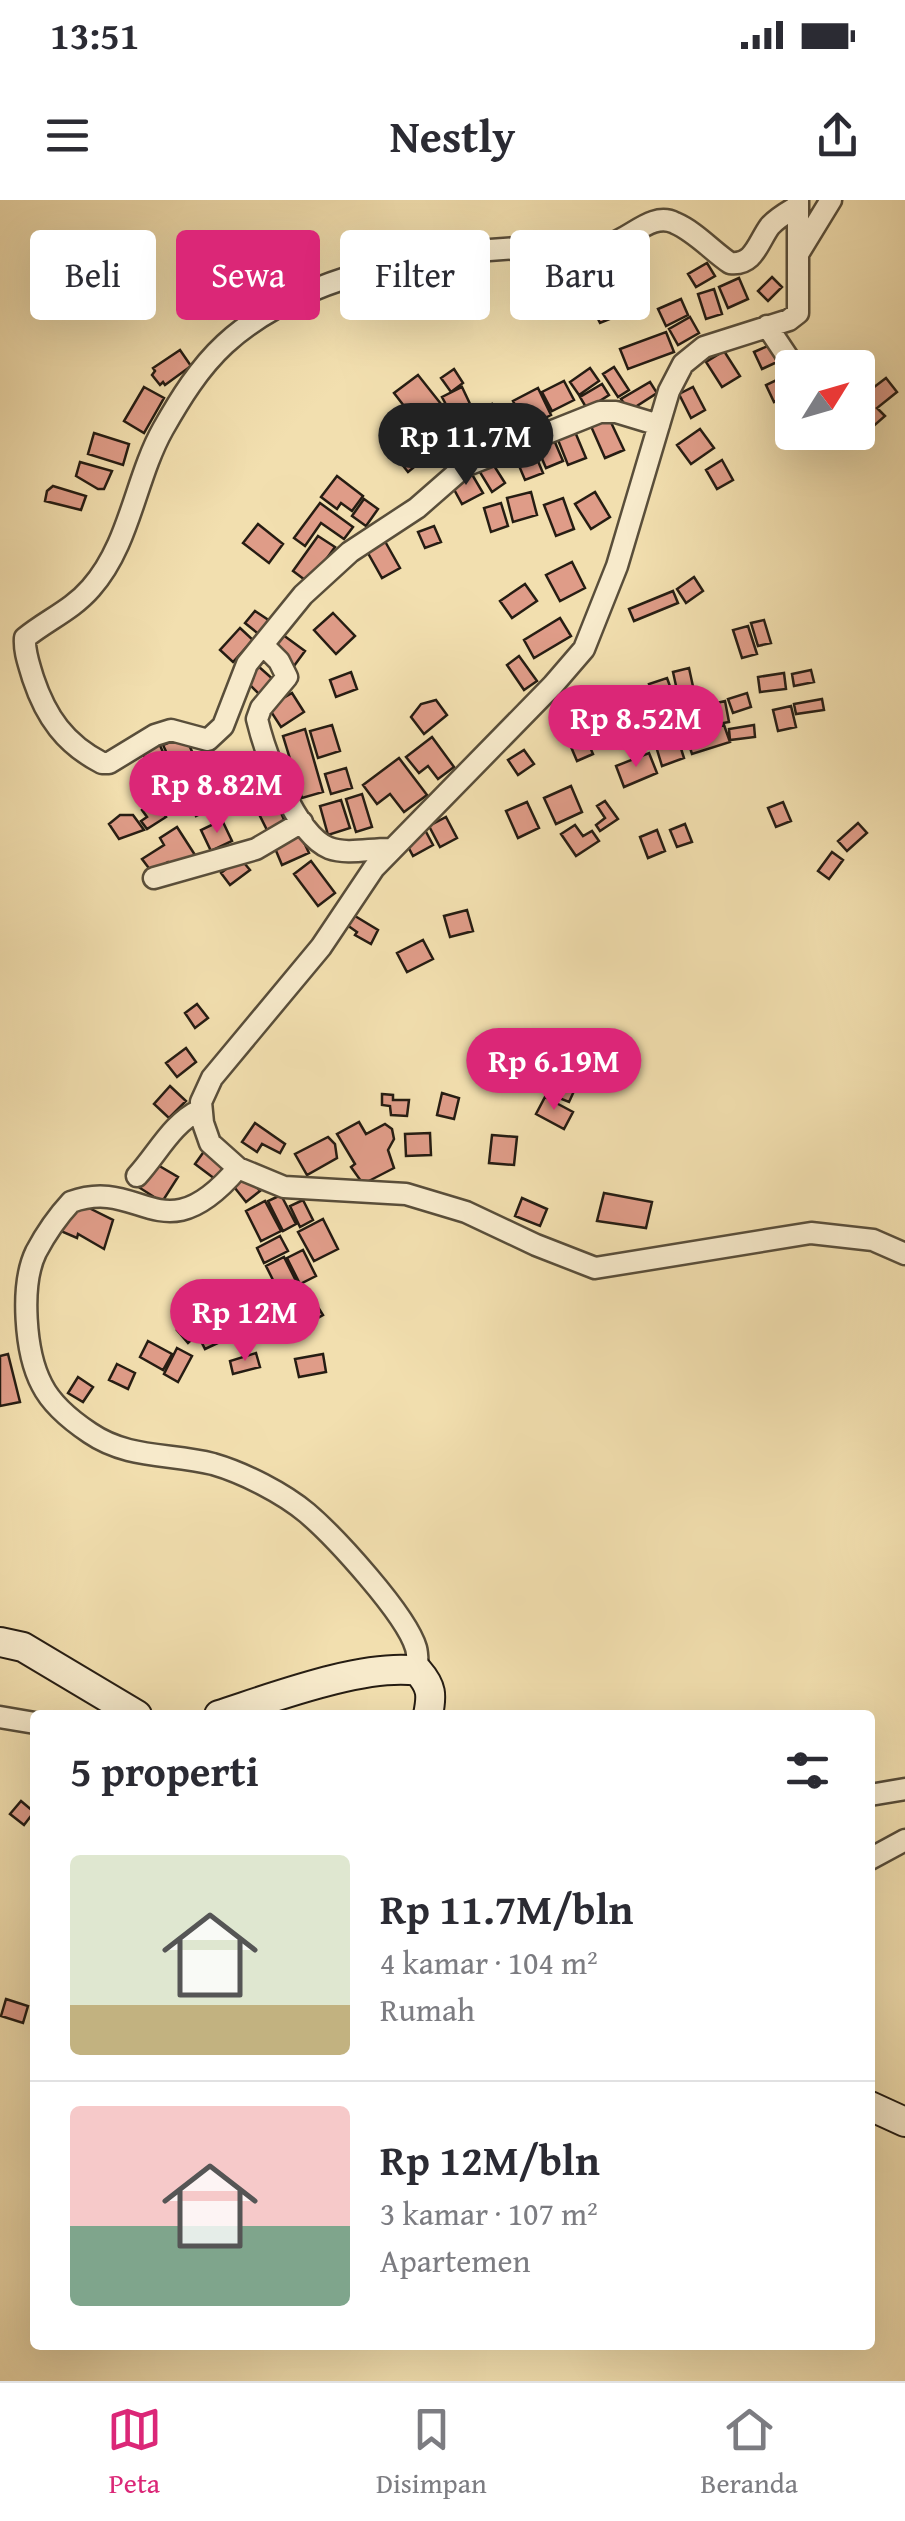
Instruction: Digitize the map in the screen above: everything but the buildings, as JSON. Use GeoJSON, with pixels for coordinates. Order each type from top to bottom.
{"type":"FeatureCollection","features":[{"type":"Feature","properties":{"kind":"main road"},"geometry":{"type":"LineString","coordinates":[[0,1642],[23,1647],[129,1710]]}},
{"type":"Feature","properties":{"kind":"main road"},"geometry":{"type":"LineString","coordinates":[[237,1710],[398,1668],[418,1671],[429,1684],[429,1710]]}},
{"type":"Feature","properties":{"kind":"main road"},"geometry":{"type":"LineString","coordinates":[[875,2108],[905,2122]]}},
{"type":"Feature","properties":{"kind":"street"},"geometry":{"type":"LineString","coordinates":[[798,254],[831,200]]}},
{"type":"Feature","properties":{"kind":"street"},"geometry":{"type":"LineString","coordinates":[[798,203],[799,309],[792,319],[704,347],[683,364],[669,390],[617,566],[584,649],[392,849],[345,907],[321,947],[212,1078],[200,1110],[210,1143],[238,1168],[284,1187],[406,1194],[466,1212],[596,1268],[810,1233],[873,1240],[905,1254]]}},
{"type":"Feature","properties":{"kind":"street"},"geometry":{"type":"LineString","coordinates":[[659,425],[634,416],[600,412],[465,466],[417,508],[350,552],[303,595],[247,664],[231,712],[208,740],[171,730],[155,735],[109,763],[96,760],[55,728],[40,700],[24,649],[25,638],[64,614],[94,585],[122,534],[160,434],[203,367],[255,321],[338,280],[487,249],[581,249],[608,245],[660,219],[672,221],[730,264],[737,265],[746,262],[778,218],[798,203]]}},
{"type":"Feature","properties":{"kind":"street"},"geometry":{"type":"LineString","coordinates":[[767,326],[783,350]]}},
{"type":"Feature","properties":{"kind":"street"},"geometry":{"type":"LineString","coordinates":[[263,645],[279,661],[287,677],[257,714],[259,727],[285,793],[302,822],[313,838],[330,848],[347,852],[392,849]]}},
{"type":"Feature","properties":{"kind":"street"},"geometry":{"type":"LineString","coordinates":[[154,878],[256,848],[302,822]]}},
{"type":"Feature","properties":{"kind":"street"},"geometry":{"type":"LineString","coordinates":[[137,1176],[180,1122],[200,1110]]}},
{"type":"Feature","properties":{"kind":"street"},"geometry":{"type":"LineString","coordinates":[[238,1168],[205,1201],[190,1208],[170,1212],[91,1197],[71,1202],[61,1213],[36,1252],[26,1297],[32,1355],[42,1385],[63,1413],[92,1435],[130,1453],[214,1465],[263,1486],[306,1512],[354,1561],[406,1628],[416,1648],[418,1671]]}},
{"type":"Feature","properties":{"kind":"street"},"geometry":{"type":"LineString","coordinates":[[0,1717],[30,1722]]}},
{"type":"Feature","properties":{"kind":"street"},"geometry":{"type":"LineString","coordinates":[[875,1794],[901,1787]]}},
{"type":"Feature","properties":{"kind":"street"},"geometry":{"type":"LineString","coordinates":[[875,1855],[905,1840]]}}]}
